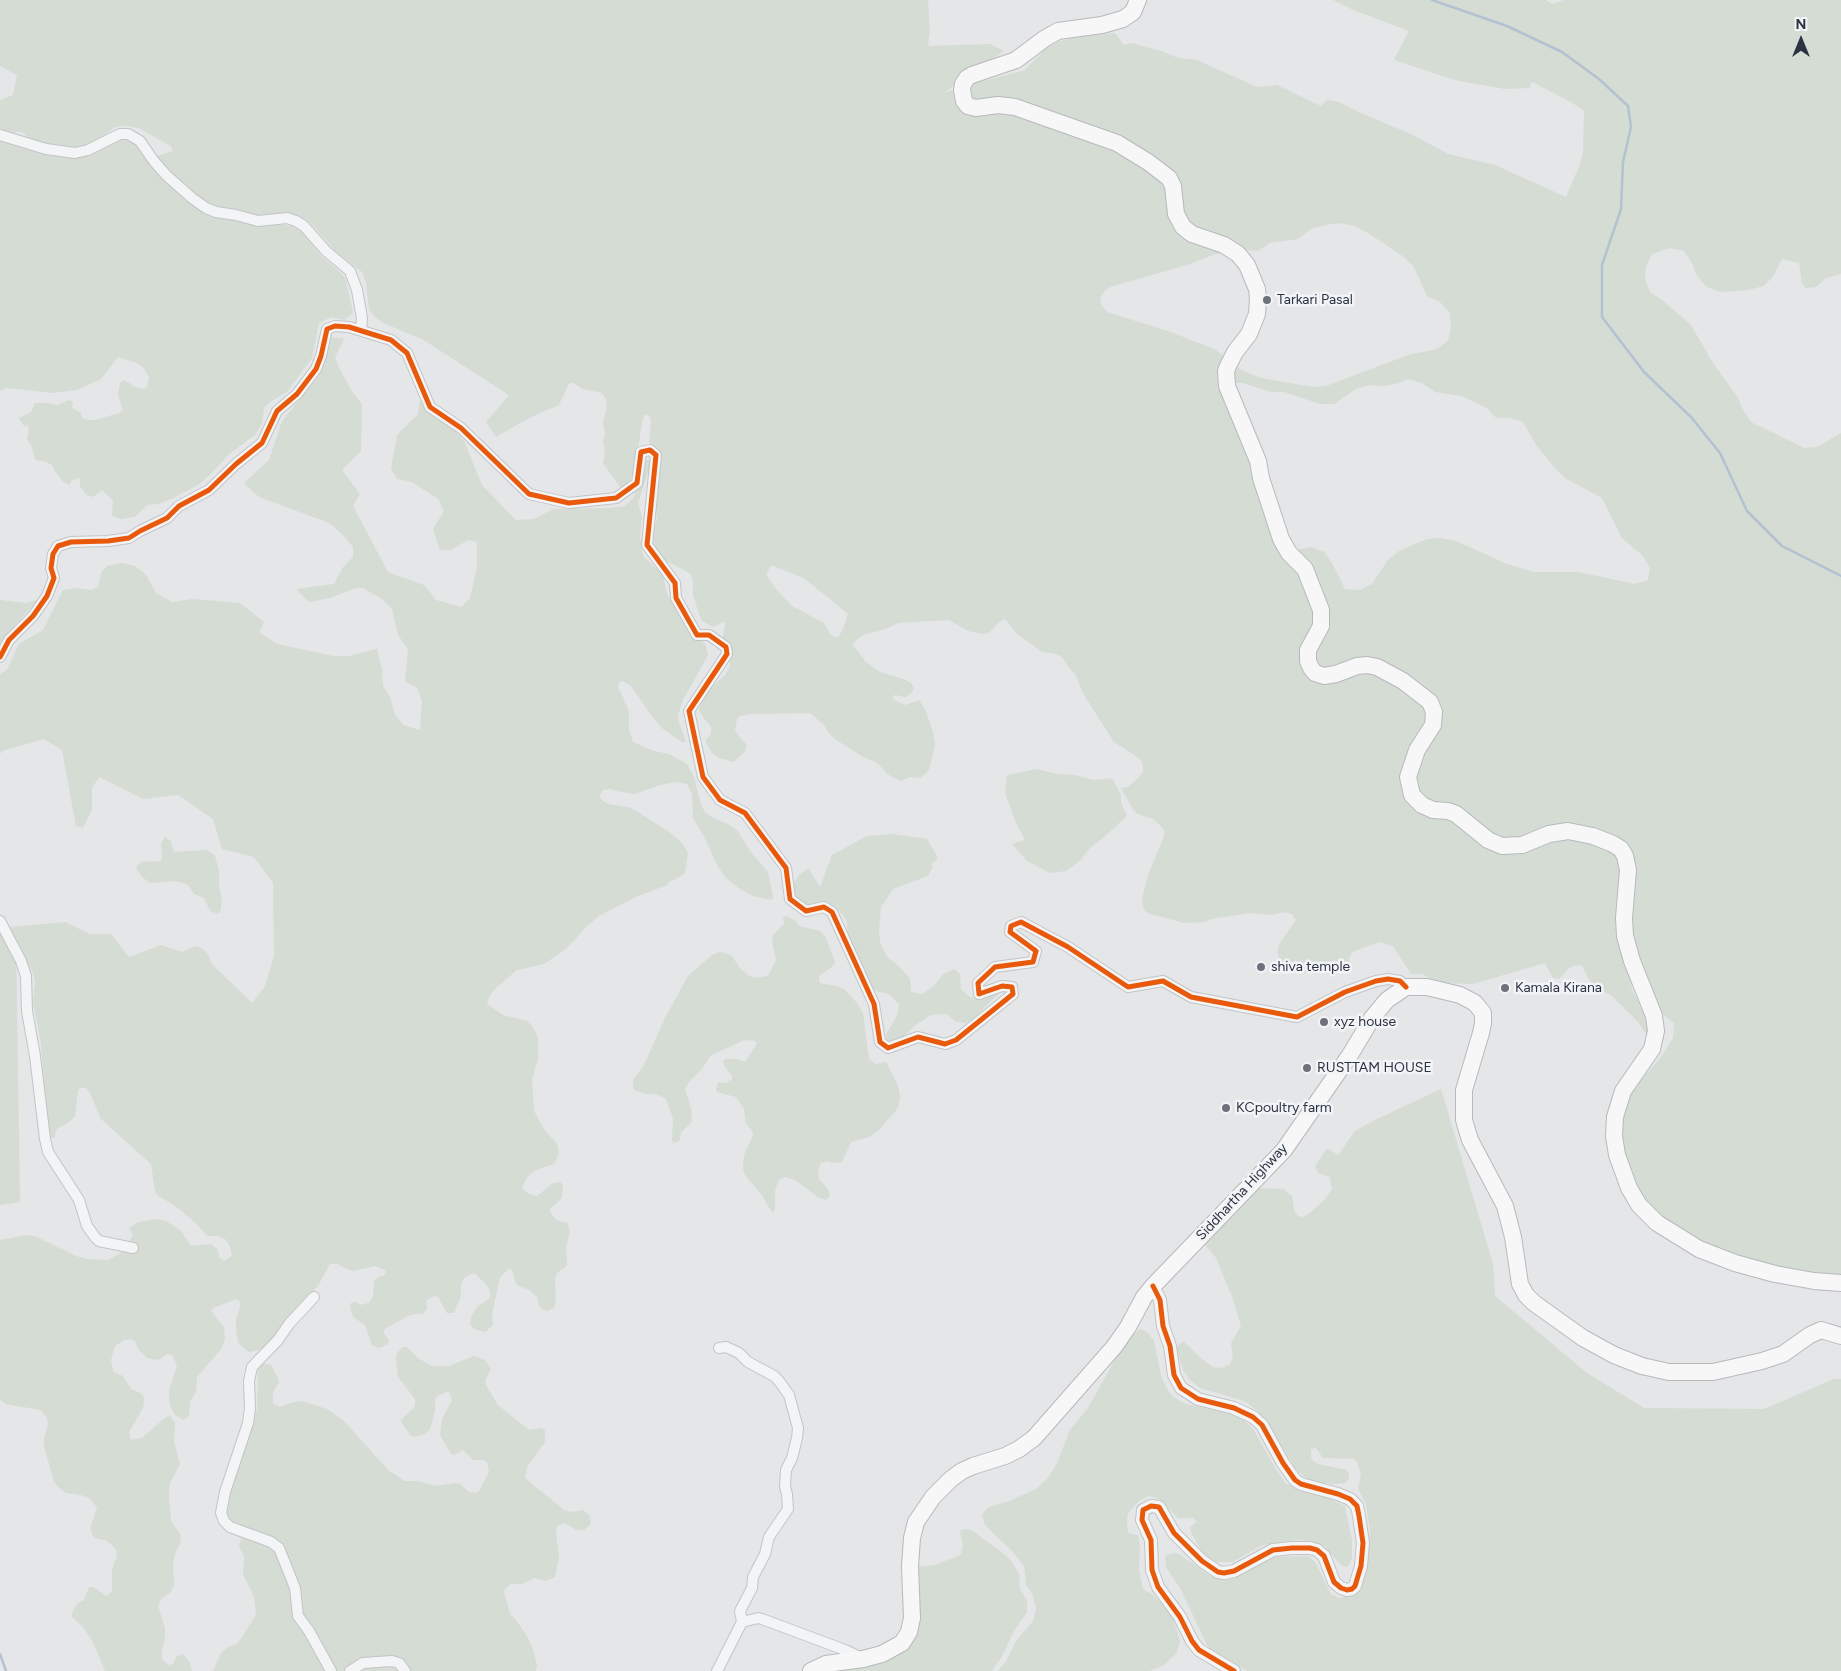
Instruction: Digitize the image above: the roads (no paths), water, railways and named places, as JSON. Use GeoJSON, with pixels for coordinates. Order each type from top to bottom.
{"type":"FeatureCollection","features":[{"type":"Feature","properties":{"kind":"highway"},"geometry":{"type":"LineString","coordinates":[[1138,0],[1133,12],[1123,19],[1102,25],[1058,31],[1016,60],[972,75],[963,84],[964,101],[968,106],[976,108],[998,105],[1016,107],[1117,143],[1148,162],[1169,178],[1173,186],[1176,214],[1183,227],[1192,234],[1224,245],[1238,254],[1247,265],[1255,281],[1258,306],[1253,325],[1226,371],[1227,386],[1258,462],[1261,478],[1281,539],[1289,553],[1305,569],[1321,610],[1320,626],[1308,650],[1308,661],[1311,668],[1319,675],[1324,676],[1362,665],[1377,667],[1403,681],[1430,702],[1434,712],[1433,725],[1412,760],[1408,777],[1412,795],[1422,805],[1433,810],[1448,811],[1456,814],[1488,840],[1502,846],[1522,845],[1550,834],[1568,831],[1593,836],[1620,849],[1625,856],[1628,870],[1624,918],[1625,936],[1632,961],[1654,1016],[1656,1031],[1652,1049],[1623,1091],[1615,1117],[1614,1136],[1617,1155],[1629,1188],[1639,1205],[1657,1223],[1699,1249],[1734,1263],[1775,1274],[1814,1281],[1841,1283]]}},
{"type":"Feature","properties":{"kind":"highway"},"geometry":{"type":"LineString","coordinates":[[1406,987],[1427,987],[1460,995],[1475,1003],[1483,1013],[1481,1033],[1464,1090],[1464,1120],[1470,1140],[1506,1206],[1520,1284],[1526,1295],[1534,1303],[1583,1338],[1614,1355],[1642,1366],[1669,1372],[1713,1372],[1762,1361],[1783,1354],[1810,1335],[1821,1330],[1841,1336]]}},
{"type":"Feature","properties":{"kind":"highway","name":"Siddhartha Highway"},"geometry":{"type":"LineString","coordinates":[[811,1671],[826,1664],[863,1659],[882,1654],[896,1648],[906,1638],[909,1632],[912,1612],[910,1566],[912,1538],[916,1522],[933,1497],[962,1471],[1013,1453],[1034,1438],[1114,1347],[1128,1328],[1144,1297],[1153,1286],[1284,1150],[1350,1055],[1372,1018],[1387,1000],[1406,987]]}},
{"type":"Feature","properties":{"kind":"street"},"geometry":{"type":"LineString","coordinates":[[0,134],[46,149],[75,153],[88,150],[114,136],[128,134],[140,141],[166,175],[206,208],[258,221],[287,218],[296,221],[304,226],[326,251],[350,271],[359,300],[361,330]]}},
{"type":"Feature","properties":{"kind":"street"},"geometry":{"type":"LineString","coordinates":[[0,657],[9,640],[33,616],[47,596],[54,578],[52,568],[53,554],[58,546],[72,542],[108,541],[129,538],[140,530],[167,518],[179,506],[209,490],[236,464],[262,444],[276,411],[297,394],[316,369],[327,329],[332,326],[338,326],[361,330],[391,340],[407,353],[430,407],[461,428],[529,494],[569,503],[616,498],[637,483],[641,452],[650,450],[656,455],[646,545],[675,583],[676,598],[697,635],[709,635],[726,646],[728,654],[689,711],[703,777],[720,800],[745,813],[786,868],[790,899],[806,911],[824,907],[832,912],[874,1004],[880,1042],[888,1048],[918,1037],[945,1044],[956,1040],[1013,994],[1012,987],[1002,986],[979,994],[978,983],[995,967],[1033,962],[1036,951],[1010,932],[1011,926],[1021,922],[1068,947],[1128,987],[1163,980],[1191,997],[1297,1016],[1345,992],[1376,981],[1388,979],[1400,981],[1406,987]]}},
{"type":"Feature","properties":{"kind":"street"},"geometry":{"type":"LineString","coordinates":[[0,921],[21,961],[26,976],[28,1011],[48,1152],[79,1200],[83,1207],[87,1226],[99,1241],[133,1248]]}},
{"type":"Feature","properties":{"kind":"street"},"geometry":{"type":"LineString","coordinates":[[1153,1286],[1160,1300],[1163,1326],[1170,1346],[1174,1375],[1181,1388],[1198,1399],[1234,1408],[1253,1417],[1262,1426],[1295,1480],[1301,1484],[1350,1499],[1355,1504],[1359,1516],[1363,1543],[1362,1566],[1355,1586],[1347,1590],[1340,1588],[1334,1582],[1324,1556],[1317,1550],[1310,1548],[1274,1550],[1234,1571],[1218,1572],[1202,1561],[1174,1534],[1159,1507],[1151,1506],[1143,1510],[1142,1520],[1151,1540],[1152,1570],[1156,1584],[1180,1616],[1192,1641],[1199,1650],[1234,1671]]}},
{"type":"Feature","properties":{"kind":"street"},"geometry":{"type":"LineString","coordinates":[[314,1297],[289,1324],[278,1340],[252,1367],[249,1381],[250,1408],[248,1423],[224,1492],[221,1512],[224,1521],[230,1527],[271,1542],[279,1548],[295,1588],[298,1616],[309,1631],[331,1671]]}},
{"type":"Feature","properties":{"kind":"street"},"geometry":{"type":"LineString","coordinates":[[717,1671],[742,1622],[740,1611],[752,1588],[753,1577],[765,1554],[769,1537],[788,1509],[785,1487],[786,1470],[792,1458],[798,1428],[789,1395],[779,1381],[774,1376],[748,1362],[739,1353],[726,1347],[719,1348]]}},
{"type":"Feature","properties":{"kind":"street"},"geometry":{"type":"LineString","coordinates":[[742,1622],[758,1618],[762,1619],[853,1653],[863,1659]]}},
{"type":"Feature","properties":{"kind":"street"},"geometry":{"type":"LineString","coordinates":[[350,1671],[363,1664],[392,1661],[399,1663],[405,1671]]}},
{"type":"Feature","properties":{"kind":"waterway"},"geometry":{"type":"LineString","coordinates":[[1432,0],[1507,26],[1562,52],[1599,79],[1628,106],[1631,127],[1623,162],[1621,209],[1602,265],[1602,317],[1644,372],[1691,417],[1720,453],[1747,511],[1782,546],[1841,576]]}},
{"type":"Feature","properties":{"kind":"waterway"},"geometry":{"type":"LineString","coordinates":[[0,1654],[6,1671]]}},
{"type":"Feature","properties":{"kind":"place","name":"Tarkari Pasal"},"geometry":{"type":"Point","coordinates":[1267,300]}},
{"type":"Feature","properties":{"kind":"place","name":"shiva temple"},"geometry":{"type":"Point","coordinates":[1261,967]}},
{"type":"Feature","properties":{"kind":"place","name":"Kamala Kirana"},"geometry":{"type":"Point","coordinates":[1505,988]}},
{"type":"Feature","properties":{"kind":"place","name":"xyz house"},"geometry":{"type":"Point","coordinates":[1324,1022]}},
{"type":"Feature","properties":{"kind":"place","name":"RUSTTAM HOUSE"},"geometry":{"type":"Point","coordinates":[1307,1068]}},
{"type":"Feature","properties":{"kind":"place","name":"KCpoultry farm"},"geometry":{"type":"Point","coordinates":[1226,1108]}}]}
